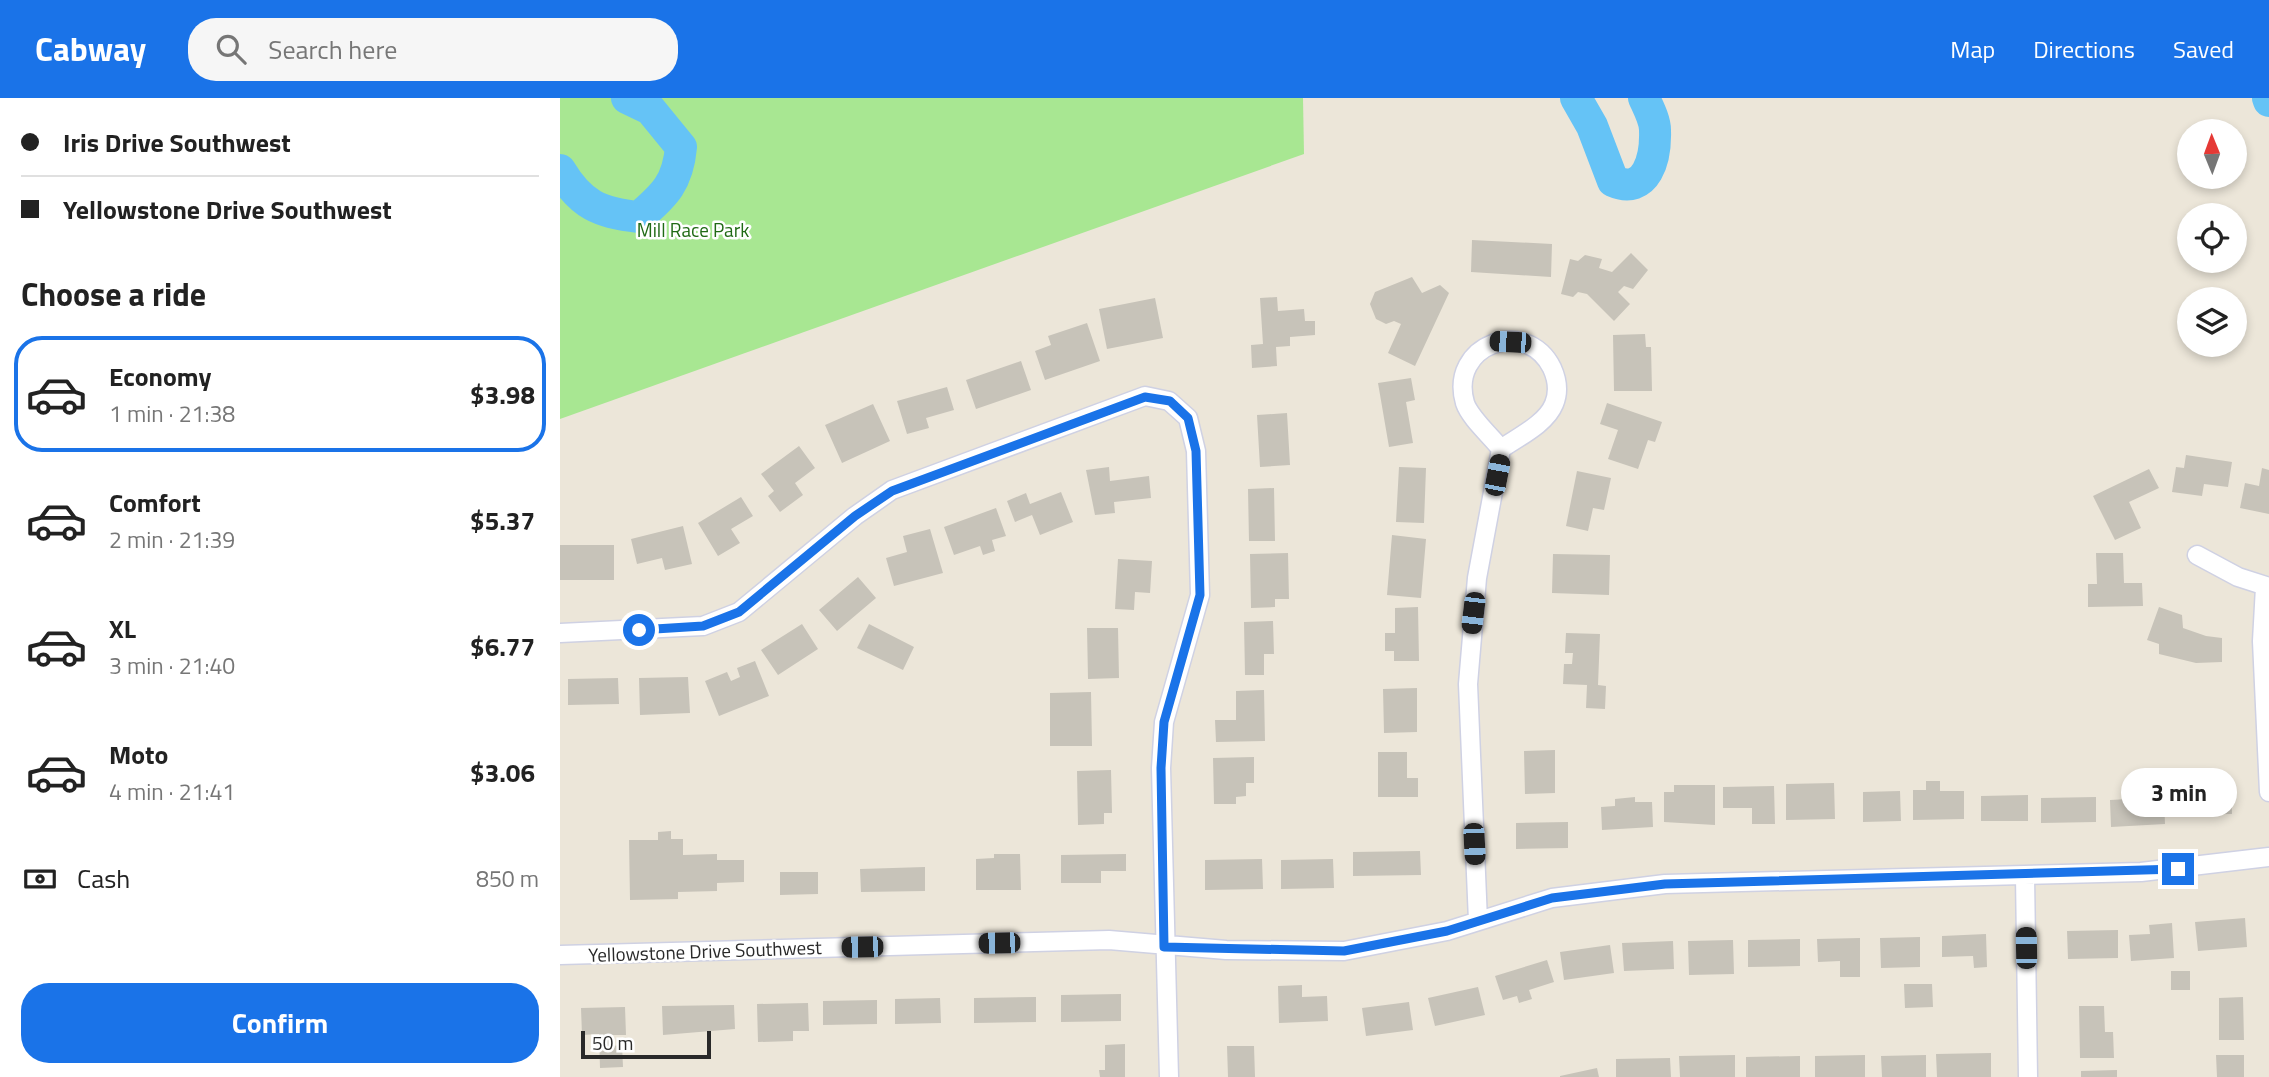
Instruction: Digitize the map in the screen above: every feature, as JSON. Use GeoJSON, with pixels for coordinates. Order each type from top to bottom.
{"type":"FeatureCollection","features":[{"type":"Feature","properties":{"kind":"street"},"geometry":{"type":"LineString","coordinates":[[1478,922],[1468,684],[1477,578],[1502,449],[1538,423],[1554,405],[1558,380],[1545,354],[1524,342],[1495,341],[1474,355],[1463,377],[1465,404],[1502,449]]}},
{"type":"Feature","properties":{"kind":"street"},"geometry":{"type":"LineString","coordinates":[[560,633],[703,626],[739,612],[855,516],[892,491],[1111,408],[1145,397],[1170,401],[1188,418],[1196,451],[1200,595],[1170,697],[1162,756],[1164,947],[1169,1077]]}},
{"type":"Feature","properties":{"kind":"street"},"geometry":{"type":"LineString","coordinates":[[2197,555],[2267,587],[2262,640],[2269,792]]}},
{"type":"Feature","properties":{"kind":"street","name":"Yellowstone Drive Southwest"},"geometry":{"type":"LineString","coordinates":[[560,955],[1109,940],[1164,947],[1344,951],[1447,931],[1552,898],[1665,884],[2141,872],[2269,857]]}},
{"type":"Feature","properties":{"kind":"street"},"geometry":{"type":"LineString","coordinates":[[2025,876],[2028,1077]]}},
{"type":"Feature","properties":{"kind":"green space","name":"Mill Race Park"},"geometry":{"type":"Polygon","coordinates":[[[560,98],[1303,98],[1304,154],[560,419],[560,98]]]}},
{"type":"Feature","properties":{"kind":"building"},"geometry":{"type":"Polygon","coordinates":[[[1472,240],[1552,244],[1551,277],[1471,272],[1472,240]]]}},
{"type":"Feature","properties":{"kind":"building"},"geometry":{"type":"Polygon","coordinates":[[[1631,253],[1648,270],[1633,289],[1624,286],[1618,292],[1630,304],[1614,321],[1587,294],[1578,292],[1573,297],[1561,294],[1570,259],[1578,261],[1585,255],[1602,259],[1599,268],[1612,272],[1631,253]]]}},
{"type":"Feature","properties":{"kind":"building"},"geometry":{"type":"Polygon","coordinates":[[[1412,277],[1422,293],[1440,285],[1449,293],[1415,366],[1388,353],[1401,324],[1394,321],[1386,324],[1376,319],[1370,304],[1375,292],[1412,277]]]}},
{"type":"Feature","properties":{"kind":"building"},"geometry":{"type":"Polygon","coordinates":[[[1277,297],[1278,311],[1304,309],[1305,321],[1315,321],[1315,335],[1290,337],[1290,346],[1276,347],[1277,366],[1252,368],[1251,345],[1263,344],[1260,298],[1277,297]]]}},
{"type":"Feature","properties":{"kind":"building"},"geometry":{"type":"Polygon","coordinates":[[[1155,298],[1163,338],[1107,349],[1099,309],[1155,298]]]}},
{"type":"Feature","properties":{"kind":"building"},"geometry":{"type":"Polygon","coordinates":[[[1087,323],[1100,361],[1045,380],[1035,351],[1051,345],[1048,336],[1087,323]]]}},
{"type":"Feature","properties":{"kind":"building"},"geometry":{"type":"Polygon","coordinates":[[[1645,334],[1646,347],[1651,347],[1652,391],[1614,391],[1613,335],[1645,334]]]}},
{"type":"Feature","properties":{"kind":"building"},"geometry":{"type":"Polygon","coordinates":[[[1021,361],[1031,390],[976,409],[966,380],[1021,361]]]}},
{"type":"Feature","properties":{"kind":"building"},"geometry":{"type":"Polygon","coordinates":[[[1411,378],[1415,400],[1406,402],[1413,443],[1389,447],[1378,383],[1411,378]]]}},
{"type":"Feature","properties":{"kind":"building"},"geometry":{"type":"Polygon","coordinates":[[[947,387],[954,410],[926,418],[929,428],[907,434],[897,401],[947,387]]]}},
{"type":"Feature","properties":{"kind":"building"},"geometry":{"type":"Polygon","coordinates":[[[1607,403],[1662,422],[1655,442],[1648,440],[1638,469],[1608,459],[1618,430],[1600,424],[1607,403]]]}},
{"type":"Feature","properties":{"kind":"building"},"geometry":{"type":"Polygon","coordinates":[[[873,404],[890,441],[842,463],[825,425],[873,404]]]}},
{"type":"Feature","properties":{"kind":"building"},"geometry":{"type":"Polygon","coordinates":[[[1287,413],[1290,465],[1260,467],[1257,415],[1287,413]]]}},
{"type":"Feature","properties":{"kind":"building"},"geometry":{"type":"Polygon","coordinates":[[[799,446],[815,468],[795,483],[803,495],[780,512],[768,496],[774,491],[761,474],[799,446]]]}},
{"type":"Feature","properties":{"kind":"building"},"geometry":{"type":"Polygon","coordinates":[[[2186,455],[2232,462],[2228,487],[2204,484],[2202,496],[2172,492],[2176,467],[2184,468],[2186,455]]]}},
{"type":"Feature","properties":{"kind":"building"},"geometry":{"type":"Polygon","coordinates":[[[1109,467],[1110,481],[1149,476],[1151,498],[1114,502],[1115,513],[1095,515],[1086,470],[1109,467]]]}},
{"type":"Feature","properties":{"kind":"building"},"geometry":{"type":"Polygon","coordinates":[[[1399,467],[1426,468],[1424,523],[1396,522],[1399,467]]]}},
{"type":"Feature","properties":{"kind":"building"},"geometry":{"type":"Polygon","coordinates":[[[2262,468],[2269,470],[2269,514],[2240,508],[2245,483],[2259,486],[2262,468]]]}},
{"type":"Feature","properties":{"kind":"building"},"geometry":{"type":"Polygon","coordinates":[[[2149,469],[2159,488],[2129,502],[2141,528],[2115,540],[2093,496],[2149,469]]]}},
{"type":"Feature","properties":{"kind":"building"},"geometry":{"type":"Polygon","coordinates":[[[1577,471],[1611,478],[1604,510],[1593,508],[1588,531],[1566,526],[1577,471]]]}},
{"type":"Feature","properties":{"kind":"building"},"geometry":{"type":"Polygon","coordinates":[[[1274,488],[1275,541],[1249,541],[1248,489],[1274,488]]]}},
{"type":"Feature","properties":{"kind":"building"},"geometry":{"type":"Polygon","coordinates":[[[1061,492],[1073,522],[1040,535],[1032,515],[1015,522],[1007,501],[1026,493],[1030,504],[1061,492]]]}},
{"type":"Feature","properties":{"kind":"building"},"geometry":{"type":"Polygon","coordinates":[[[741,497],[753,516],[731,529],[740,543],[718,556],[698,523],[741,497]]]}},
{"type":"Feature","properties":{"kind":"building"},"geometry":{"type":"Polygon","coordinates":[[[996,508],[1006,536],[992,540],[995,551],[983,555],[980,546],[954,555],[944,527],[996,508]]]}},
{"type":"Feature","properties":{"kind":"building"},"geometry":{"type":"Polygon","coordinates":[[[683,526],[692,564],[665,570],[662,558],[637,564],[631,539],[683,526]]]}},
{"type":"Feature","properties":{"kind":"building"},"geometry":{"type":"Polygon","coordinates":[[[930,529],[943,573],[894,586],[886,558],[907,552],[903,536],[930,529]]]}},
{"type":"Feature","properties":{"kind":"building"},"geometry":{"type":"Polygon","coordinates":[[[1392,535],[1426,539],[1421,598],[1387,595],[1392,535]]]}},
{"type":"Feature","properties":{"kind":"building"},"geometry":{"type":"Polygon","coordinates":[[[560,545],[614,545],[614,580],[560,580],[560,545]]]}},
{"type":"Feature","properties":{"kind":"building"},"geometry":{"type":"Polygon","coordinates":[[[1288,553],[1289,599],[1275,599],[1275,607],[1251,608],[1250,554],[1288,553]]]}},
{"type":"Feature","properties":{"kind":"building"},"geometry":{"type":"Polygon","coordinates":[[[2096,553],[2123,553],[2124,583],[2142,583],[2143,606],[2088,607],[2088,584],[2097,584],[2096,553]]]}},
{"type":"Feature","properties":{"kind":"building"},"geometry":{"type":"Polygon","coordinates":[[[1553,554],[1610,555],[1609,595],[1552,593],[1553,554]]]}},
{"type":"Feature","properties":{"kind":"building"},"geometry":{"type":"Polygon","coordinates":[[[1118,559],[1152,561],[1150,593],[1135,592],[1134,610],[1115,609],[1118,559]]]}},
{"type":"Feature","properties":{"kind":"building"},"geometry":{"type":"Polygon","coordinates":[[[858,577],[876,598],[837,631],[819,610],[858,577]]]}},
{"type":"Feature","properties":{"kind":"building"},"geometry":{"type":"Polygon","coordinates":[[[1418,607],[1419,661],[1394,661],[1394,651],[1385,651],[1385,633],[1395,633],[1395,608],[1418,607]]]}},
{"type":"Feature","properties":{"kind":"building"},"geometry":{"type":"Polygon","coordinates":[[[2159,607],[2182,615],[2183,628],[2222,638],[2222,662],[2196,663],[2159,654],[2159,644],[2147,640],[2159,607]]]}},
{"type":"Feature","properties":{"kind":"building"},"geometry":{"type":"Polygon","coordinates":[[[1273,621],[1274,654],[1264,654],[1264,675],[1245,675],[1244,622],[1273,621]]]}},
{"type":"Feature","properties":{"kind":"building"},"geometry":{"type":"Polygon","coordinates":[[[802,624],[818,649],[778,675],[761,650],[802,624]]]}},
{"type":"Feature","properties":{"kind":"building"},"geometry":{"type":"Polygon","coordinates":[[[869,624],[914,647],[903,670],[857,648],[869,624]]]}},
{"type":"Feature","properties":{"kind":"building"},"geometry":{"type":"Polygon","coordinates":[[[1087,628],[1118,628],[1119,678],[1088,679],[1087,628]]]}},
{"type":"Feature","properties":{"kind":"building"},"geometry":{"type":"Polygon","coordinates":[[[1566,633],[1600,634],[1598,685],[1606,686],[1605,709],[1586,708],[1587,685],[1563,684],[1564,664],[1572,664],[1573,653],[1565,653],[1566,633]]]}},
{"type":"Feature","properties":{"kind":"building"},"geometry":{"type":"Polygon","coordinates":[[[755,661],[769,696],[719,716],[705,681],[727,672],[731,681],[740,677],[737,668],[755,661]]]}},
{"type":"Feature","properties":{"kind":"building"},"geometry":{"type":"Polygon","coordinates":[[[688,677],[690,713],[640,715],[639,678],[688,677]]]}},
{"type":"Feature","properties":{"kind":"building"},"geometry":{"type":"Polygon","coordinates":[[[618,678],[619,704],[568,705],[568,679],[618,678]]]}},
{"type":"Feature","properties":{"kind":"building"},"geometry":{"type":"Polygon","coordinates":[[[1417,688],[1417,732],[1384,733],[1383,689],[1417,688]]]}},
{"type":"Feature","properties":{"kind":"building"},"geometry":{"type":"Polygon","coordinates":[[[1264,690],[1265,741],[1216,742],[1215,720],[1236,720],[1236,691],[1264,690]]]}},
{"type":"Feature","properties":{"kind":"building"},"geometry":{"type":"Polygon","coordinates":[[[1091,692],[1092,746],[1050,746],[1050,693],[1091,692]]]}},
{"type":"Feature","properties":{"kind":"building"},"geometry":{"type":"Polygon","coordinates":[[[1555,750],[1555,793],[1525,794],[1524,751],[1555,750]]]}},
{"type":"Feature","properties":{"kind":"building"},"geometry":{"type":"Polygon","coordinates":[[[1378,752],[1407,752],[1407,778],[1418,778],[1418,797],[1378,797],[1378,752]]]}},
{"type":"Feature","properties":{"kind":"building"},"geometry":{"type":"Polygon","coordinates":[[[1254,757],[1254,783],[1246,783],[1246,796],[1236,797],[1236,804],[1214,804],[1213,758],[1254,757]]]}},
{"type":"Feature","properties":{"kind":"building"},"geometry":{"type":"Polygon","coordinates":[[[1111,770],[1112,813],[1104,813],[1104,824],[1078,825],[1077,771],[1111,770]]]}},
{"type":"Feature","properties":{"kind":"building"},"geometry":{"type":"Polygon","coordinates":[[[2213,779],[2213,784],[2231,784],[2232,814],[2178,815],[2177,789],[2192,788],[2192,780],[2213,779]]]}},
{"type":"Feature","properties":{"kind":"building"},"geometry":{"type":"Polygon","coordinates":[[[1926,781],[1940,781],[1940,791],[1964,791],[1964,819],[1913,820],[1913,790],[1926,790],[1926,781]]]}},
{"type":"Feature","properties":{"kind":"building"},"geometry":{"type":"Polygon","coordinates":[[[1834,783],[1835,819],[1786,820],[1786,784],[1834,783]]]}},
{"type":"Feature","properties":{"kind":"building"},"geometry":{"type":"Polygon","coordinates":[[[1674,785],[1715,785],[1715,825],[1664,822],[1664,792],[1674,792],[1674,785]]]}},
{"type":"Feature","properties":{"kind":"building"},"geometry":{"type":"Polygon","coordinates":[[[1774,786],[1775,824],[1752,824],[1752,808],[1723,808],[1723,787],[1774,786]]]}},
{"type":"Feature","properties":{"kind":"building"},"geometry":{"type":"Polygon","coordinates":[[[1900,791],[1901,821],[1863,822],[1863,792],[1900,791]]]}},
{"type":"Feature","properties":{"kind":"building"},"geometry":{"type":"Polygon","coordinates":[[[2028,795],[2028,821],[1981,821],[1981,796],[2028,795]]]}},
{"type":"Feature","properties":{"kind":"building"},"geometry":{"type":"Polygon","coordinates":[[[1635,797],[1635,802],[1652,802],[1653,827],[1602,830],[1601,807],[1615,806],[1615,799],[1635,797]]]}},
{"type":"Feature","properties":{"kind":"building"},"geometry":{"type":"Polygon","coordinates":[[[2096,797],[2096,822],[2041,823],[2041,798],[2096,797]]]}},
{"type":"Feature","properties":{"kind":"building"},"geometry":{"type":"Polygon","coordinates":[[[2164,797],[2165,824],[2111,827],[2110,800],[2164,797]]]}},
{"type":"Feature","properties":{"kind":"building"},"geometry":{"type":"Polygon","coordinates":[[[1568,822],[1568,848],[1516,849],[1516,823],[1568,822]]]}},
{"type":"Feature","properties":{"kind":"building"},"geometry":{"type":"Polygon","coordinates":[[[671,831],[671,839],[683,839],[683,855],[717,854],[717,860],[744,860],[744,882],[717,883],[717,891],[678,892],[678,899],[630,900],[629,840],[658,840],[658,832],[671,831]]]}},
{"type":"Feature","properties":{"kind":"building"},"geometry":{"type":"Polygon","coordinates":[[[1420,851],[1421,875],[1353,876],[1353,852],[1420,851]]]}},
{"type":"Feature","properties":{"kind":"building"},"geometry":{"type":"Polygon","coordinates":[[[994,854],[1020,854],[1021,890],[976,890],[976,859],[994,858],[994,854]]]}},
{"type":"Feature","properties":{"kind":"building"},"geometry":{"type":"Polygon","coordinates":[[[1126,854],[1126,871],[1101,871],[1101,883],[1061,883],[1061,855],[1126,854]]]}},
{"type":"Feature","properties":{"kind":"building"},"geometry":{"type":"Polygon","coordinates":[[[1262,859],[1263,889],[1205,890],[1205,860],[1262,859]]]}},
{"type":"Feature","properties":{"kind":"building"},"geometry":{"type":"Polygon","coordinates":[[[1333,859],[1334,888],[1281,889],[1281,860],[1333,859]]]}},
{"type":"Feature","properties":{"kind":"building"},"geometry":{"type":"Polygon","coordinates":[[[925,867],[925,891],[861,892],[860,869],[925,867]]]}},
{"type":"Feature","properties":{"kind":"building"},"geometry":{"type":"Polygon","coordinates":[[[780,872],[818,872],[818,894],[780,895],[780,872]]]}},
{"type":"Feature","properties":{"kind":"building"},"geometry":{"type":"Polygon","coordinates":[[[2245,918],[2247,947],[2198,951],[2195,922],[2245,918]]]}},
{"type":"Feature","properties":{"kind":"building"},"geometry":{"type":"Polygon","coordinates":[[[2172,923],[2174,958],[2131,961],[2129,935],[2150,934],[2149,925],[2172,923]]]}},
{"type":"Feature","properties":{"kind":"building"},"geometry":{"type":"Polygon","coordinates":[[[2118,930],[2118,958],[2068,959],[2067,931],[2118,930]]]}},
{"type":"Feature","properties":{"kind":"building"},"geometry":{"type":"Polygon","coordinates":[[[1986,934],[1987,967],[1974,968],[1973,956],[1942,957],[1942,936],[1986,934]]]}},
{"type":"Feature","properties":{"kind":"building"},"geometry":{"type":"Polygon","coordinates":[[[1920,937],[1920,967],[1881,968],[1880,938],[1920,937]]]}},
{"type":"Feature","properties":{"kind":"building"},"geometry":{"type":"Polygon","coordinates":[[[1860,938],[1860,977],[1840,977],[1840,961],[1818,962],[1817,939],[1860,938]]]}},
{"type":"Feature","properties":{"kind":"building"},"geometry":{"type":"Polygon","coordinates":[[[1800,939],[1800,966],[1748,967],[1748,940],[1800,939]]]}},
{"type":"Feature","properties":{"kind":"building"},"geometry":{"type":"Polygon","coordinates":[[[1733,940],[1734,974],[1689,975],[1688,941],[1733,940]]]}},
{"type":"Feature","properties":{"kind":"building"},"geometry":{"type":"Polygon","coordinates":[[[1673,941],[1674,969],[1624,971],[1622,943],[1673,941]]]}},
{"type":"Feature","properties":{"kind":"building"},"geometry":{"type":"Polygon","coordinates":[[[1610,945],[1614,973],[1564,980],[1560,952],[1610,945]]]}},
{"type":"Feature","properties":{"kind":"building"},"geometry":{"type":"Polygon","coordinates":[[[1547,960],[1554,982],[1529,990],[1532,999],[1519,1003],[1517,996],[1503,1000],[1495,976],[1547,960]]]}},
{"type":"Feature","properties":{"kind":"building"},"geometry":{"type":"Polygon","coordinates":[[[2171,971],[2190,971],[2190,990],[2171,990],[2171,971]]]}},
{"type":"Feature","properties":{"kind":"building"},"geometry":{"type":"Polygon","coordinates":[[[1904,984],[1932,984],[1933,1007],[1905,1008],[1904,984]]]}},
{"type":"Feature","properties":{"kind":"building"},"geometry":{"type":"Polygon","coordinates":[[[1302,985],[1302,997],[1327,996],[1328,1021],[1279,1023],[1278,986],[1302,985]]]}},
{"type":"Feature","properties":{"kind":"building"},"geometry":{"type":"Polygon","coordinates":[[[1478,987],[1485,1015],[1435,1026],[1428,998],[1478,987]]]}},
{"type":"Feature","properties":{"kind":"building"},"geometry":{"type":"Polygon","coordinates":[[[1121,994],[1121,1021],[1061,1022],[1061,995],[1121,994]]]}},
{"type":"Feature","properties":{"kind":"building"},"geometry":{"type":"Polygon","coordinates":[[[1036,997],[1036,1022],[974,1023],[974,998],[1036,997]]]}},
{"type":"Feature","properties":{"kind":"building"},"geometry":{"type":"Polygon","coordinates":[[[2243,997],[2244,1040],[2219,1040],[2219,998],[2243,997]]]}},
{"type":"Feature","properties":{"kind":"building"},"geometry":{"type":"Polygon","coordinates":[[[940,998],[941,1023],[895,1024],[895,999],[940,998]]]}},
{"type":"Feature","properties":{"kind":"building"},"geometry":{"type":"Polygon","coordinates":[[[877,1000],[877,1024],[823,1025],[823,1001],[877,1000]]]}},
{"type":"Feature","properties":{"kind":"building"},"geometry":{"type":"Polygon","coordinates":[[[1409,1002],[1413,1030],[1366,1036],[1362,1008],[1409,1002]]]}},
{"type":"Feature","properties":{"kind":"building"},"geometry":{"type":"Polygon","coordinates":[[[808,1003],[809,1031],[793,1031],[793,1041],[758,1042],[757,1004],[808,1003]]]}},
{"type":"Feature","properties":{"kind":"building"},"geometry":{"type":"Polygon","coordinates":[[[734,1005],[735,1029],[663,1035],[662,1006],[734,1005]]]}},
{"type":"Feature","properties":{"kind":"building"},"geometry":{"type":"Polygon","coordinates":[[[2079,1006],[2104,1006],[2105,1032],[2113,1032],[2114,1058],[2080,1058],[2079,1006]]]}},
{"type":"Feature","properties":{"kind":"building"},"geometry":{"type":"Polygon","coordinates":[[[625,1007],[626,1035],[612,1035],[612,1046],[622,1045],[623,1067],[600,1068],[599,1034],[582,1035],[581,1008],[625,1007]]]}},
{"type":"Feature","properties":{"kind":"building"},"geometry":{"type":"Polygon","coordinates":[[[1125,1044],[1125,1077],[1100,1077],[1099,1070],[1105,1070],[1105,1045],[1125,1044]]]}},
{"type":"Feature","properties":{"kind":"building"},"geometry":{"type":"Polygon","coordinates":[[[1227,1046],[1254,1046],[1255,1077],[1228,1077],[1227,1046]]]}},
{"type":"Feature","properties":{"kind":"building"},"geometry":{"type":"Polygon","coordinates":[[[1991,1053],[1991,1077],[1937,1077],[1936,1054],[1991,1053]]]}},
{"type":"Feature","properties":{"kind":"building"},"geometry":{"type":"Polygon","coordinates":[[[1735,1055],[1735,1077],[1680,1077],[1679,1056],[1735,1055]]]}},
{"type":"Feature","properties":{"kind":"building"},"geometry":{"type":"Polygon","coordinates":[[[1865,1055],[1865,1077],[1815,1077],[1815,1056],[1865,1055]]]}},
{"type":"Feature","properties":{"kind":"building"},"geometry":{"type":"Polygon","coordinates":[[[1926,1055],[1926,1077],[1882,1077],[1881,1056],[1926,1055]]]}},
{"type":"Feature","properties":{"kind":"building"},"geometry":{"type":"Polygon","coordinates":[[[2216,1055],[2244,1055],[2244,1077],[2217,1077],[2216,1055]]]}},
{"type":"Feature","properties":{"kind":"building"},"geometry":{"type":"Polygon","coordinates":[[[1800,1056],[1800,1077],[1746,1077],[1746,1057],[1800,1056]]]}},
{"type":"Feature","properties":{"kind":"building"},"geometry":{"type":"Polygon","coordinates":[[[1670,1058],[1671,1077],[1616,1077],[1616,1059],[1670,1058]]]}},
{"type":"Feature","properties":{"kind":"building"},"geometry":{"type":"Polygon","coordinates":[[[1597,1068],[1599,1077],[1560,1077],[1560,1076],[1597,1068]]]}},
{"type":"Feature","properties":{"kind":"building"},"geometry":{"type":"Polygon","coordinates":[[[2117,1070],[2117,1077],[2081,1077],[2081,1071],[2117,1070]]]}},
{"type":"Feature","properties":{"kind":"waterway"},"geometry":{"type":"LineString","coordinates":[[560,170],[576,192],[602,210],[639,217],[656,202],[673,179],[681,147],[650,109],[627,98]]}},
{"type":"Feature","properties":{"kind":"waterway"},"geometry":{"type":"LineString","coordinates":[[1576,98],[1592,126],[1613,181],[1625,184],[1641,179],[1647,172],[1654,152],[1655,126],[1644,98]]}},
{"type":"Feature","properties":{"kind":"route"},"geometry":{"type":"LineString","coordinates":[[639,630],[703,626],[739,612],[855,516],[892,491],[1145,397],[1170,401],[1188,418],[1196,451],[1200,595],[1164,722],[1161,768],[1164,947],[1344,951],[1447,931],[1552,898],[1665,884],[2025,876],[2178,869]]}}]}
